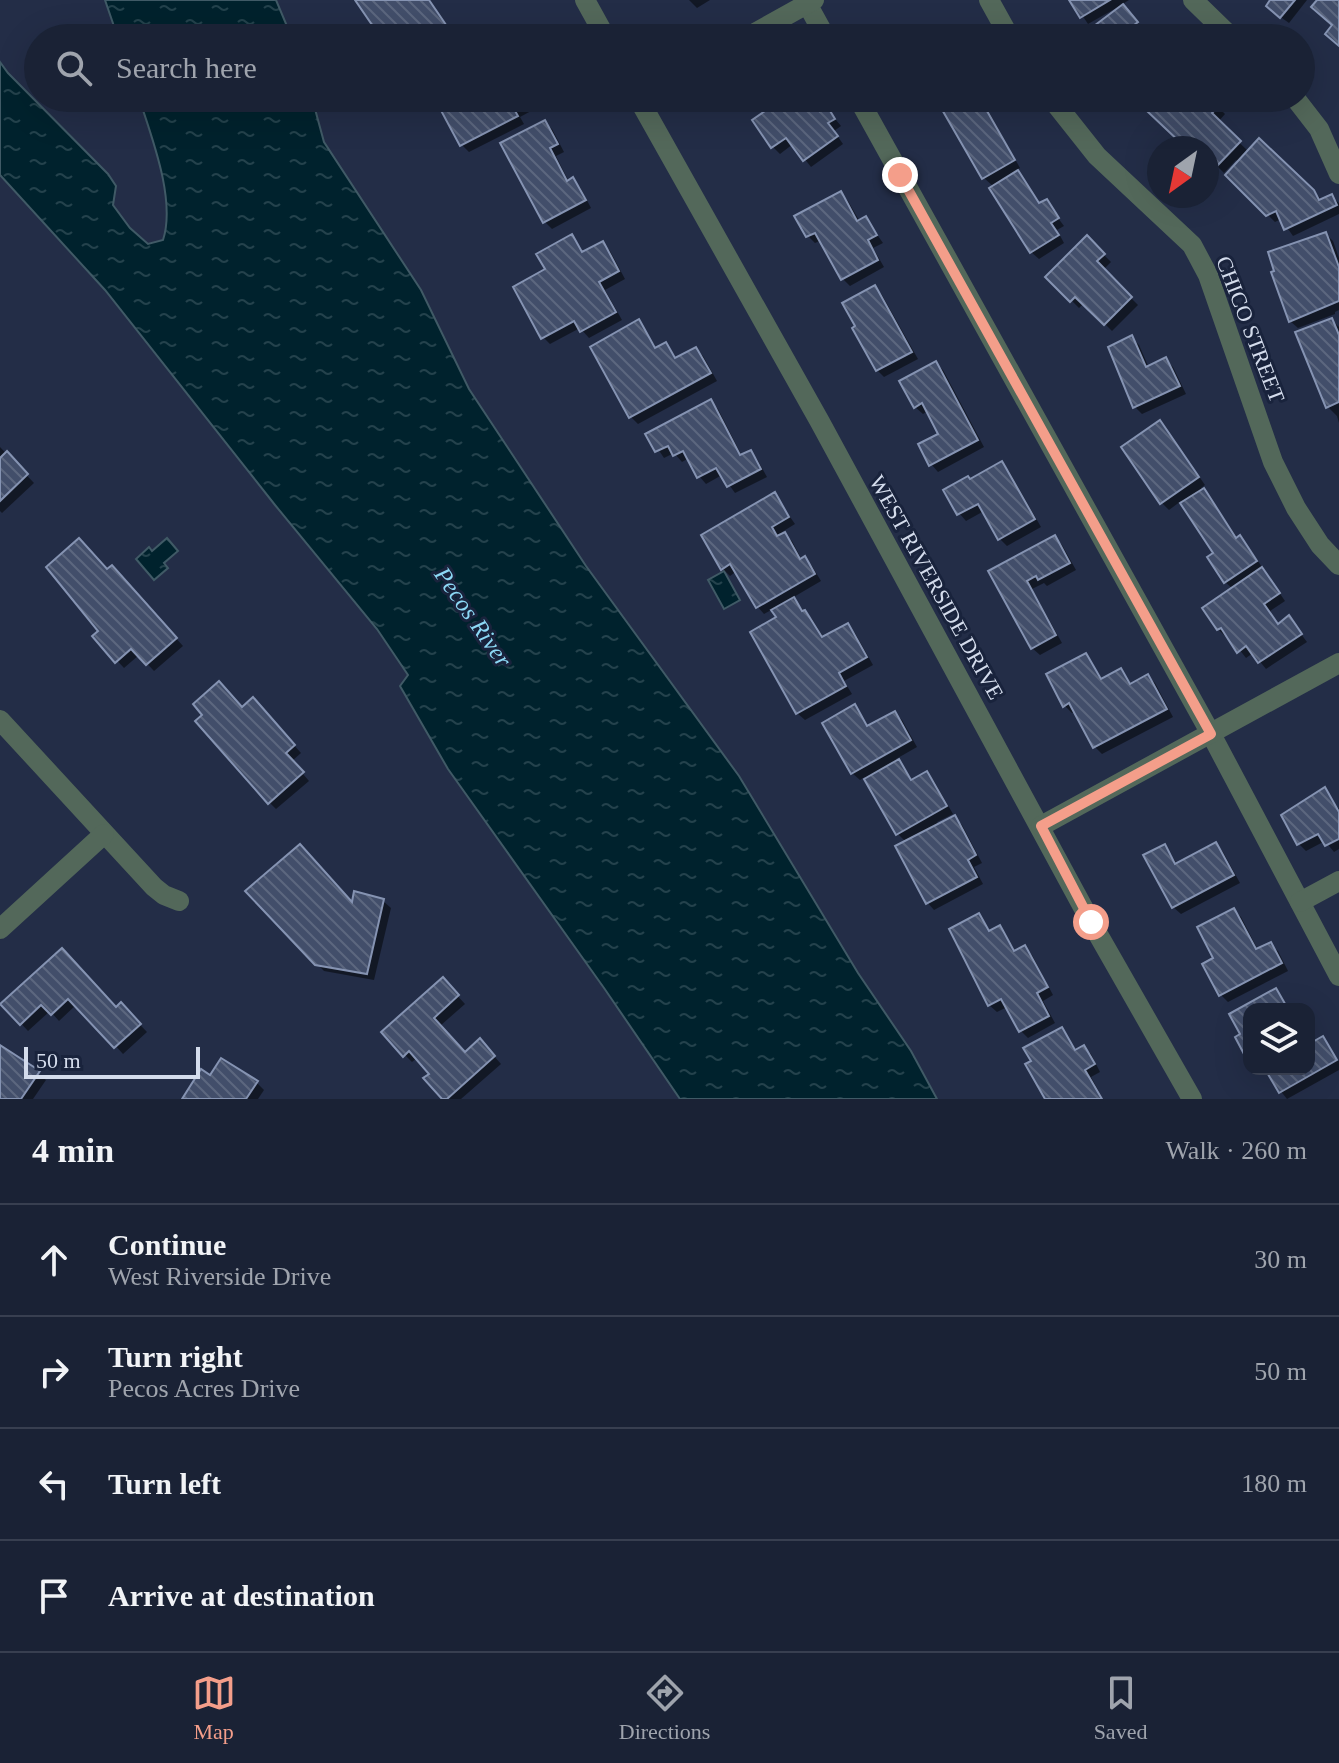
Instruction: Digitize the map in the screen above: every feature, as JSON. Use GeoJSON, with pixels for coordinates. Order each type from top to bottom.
{"type":"FeatureCollection","features":[{"type":"Feature","properties":{"kind":"street"},"geometry":{"type":"LineString","coordinates":[[585,0],[598,24]]}},
{"type":"Feature","properties":{"kind":"street"},"geometry":{"type":"LineString","coordinates":[[989,0],[1002,24]]}},
{"type":"Feature","properties":{"kind":"street"},"geometry":{"type":"LineString","coordinates":[[1193,0],[1218,24]]}},
{"type":"Feature","properties":{"kind":"street"},"geometry":{"type":"LineString","coordinates":[[770,24],[809,1],[820,24]]}},
{"type":"Feature","properties":{"kind":"street","name":"WEST RIVERSIDE DRIVE"},"geometry":{"type":"LineString","coordinates":[[647,112],[820,422],[1091,922],[1192,1099]]}},
{"type":"Feature","properties":{"kind":"street"},"geometry":{"type":"LineString","coordinates":[[866,112],[1211,734],[1339,976]]}},
{"type":"Feature","properties":{"kind":"street","name":"CHICO STREET"},"geometry":{"type":"LineString","coordinates":[[1062,112],[1097,156],[1192,245],[1208,275],[1273,462],[1296,508],[1320,545],[1339,565]]}},
{"type":"Feature","properties":{"kind":"street"},"geometry":{"type":"LineString","coordinates":[[1306,112],[1319,129],[1339,174]]}},
{"type":"Feature","properties":{"kind":"street"},"geometry":{"type":"LineString","coordinates":[[1041,826],[1339,663]]}},
{"type":"Feature","properties":{"kind":"street"},"geometry":{"type":"LineString","coordinates":[[0,720],[164,895],[179,901]]}},
{"type":"Feature","properties":{"kind":"street"},"geometry":{"type":"LineString","coordinates":[[0,929],[104,834]]}},
{"type":"Feature","properties":{"kind":"street"},"geometry":{"type":"LineString","coordinates":[[1300,902],[1339,881]]}},
{"type":"Feature","properties":{"kind":"water"},"geometry":{"type":"Polygon","coordinates":[[[105,0],[276,0],[286,24],[113,24],[105,0]]]}},
{"type":"Feature","properties":{"kind":"water","name":"Pecos River"},"geometry":{"type":"Polygon","coordinates":[[[0,62],[24,89],[24,112],[47,112],[108,174],[116,186],[113,205],[130,228],[148,244],[163,240],[167,207],[161,169],[144,112],[316,112],[324,142],[421,290],[469,389],[586,566],[739,776],[858,973],[911,1051],[937,1099],[680,1099],[448,769],[400,686],[408,675],[377,629],[105,290],[0,175],[0,62]]]}},
{"type":"Feature","properties":{"kind":"water"},"geometry":{"type":"Polygon","coordinates":[[[167,538],[178,551],[164,563],[168,568],[154,580],[136,559],[149,547],[152,551],[167,538]]]}},
{"type":"Feature","properties":{"kind":"water"},"geometry":{"type":"Polygon","coordinates":[[[724,571],[740,600],[724,609],[708,580],[724,571]]]}},
{"type":"Feature","properties":{"kind":"building"},"geometry":{"type":"Polygon","coordinates":[[[355,0],[429,0],[445,24],[371,24],[355,0]]]}},
{"type":"Feature","properties":{"kind":"building"},"geometry":{"type":"Polygon","coordinates":[[[1069,0],[1110,0],[1080,18],[1069,0]]]}},
{"type":"Feature","properties":{"kind":"building"},"geometry":{"type":"Polygon","coordinates":[[[1270,0],[1295,0],[1280,18],[1266,6],[1270,0]]]}},
{"type":"Feature","properties":{"kind":"building"},"geometry":{"type":"Polygon","coordinates":[[[1317,0],[1339,0],[1339,46],[1325,34],[1332,25],[1311,7],[1317,0]]]}},
{"type":"Feature","properties":{"kind":"building"},"geometry":{"type":"Polygon","coordinates":[[[1123,4],[1138,22],[1135,24],[1097,24],[1123,4]]]}},
{"type":"Feature","properties":{"kind":"building"},"geometry":{"type":"Polygon","coordinates":[[[442,112],[516,112],[518,116],[460,146],[442,112]]]}},
{"type":"Feature","properties":{"kind":"building"},"geometry":{"type":"Polygon","coordinates":[[[764,112],[831,112],[835,119],[828,123],[838,136],[803,161],[786,138],[771,148],[752,120],[764,112]]]}},
{"type":"Feature","properties":{"kind":"building"},"geometry":{"type":"Polygon","coordinates":[[[943,112],[988,112],[1015,160],[982,179],[943,112]]]}},
{"type":"Feature","properties":{"kind":"building"},"geometry":{"type":"Polygon","coordinates":[[[1148,112],[1213,112],[1241,141],[1219,164],[1219,136],[1174,136],[1148,112]]]}},
{"type":"Feature","properties":{"kind":"building"},"geometry":{"type":"Polygon","coordinates":[[[545,120],[558,144],[550,148],[567,181],[573,177],[586,200],[543,223],[500,143],[545,120]]]}},
{"type":"Feature","properties":{"kind":"building"},"geometry":{"type":"Polygon","coordinates":[[[1259,138],[1314,190],[1319,200],[1332,194],[1337,205],[1284,230],[1276,211],[1266,216],[1225,175],[1259,138]]]}},
{"type":"Feature","properties":{"kind":"building"},"geometry":{"type":"Polygon","coordinates":[[[1018,170],[1039,203],[1047,199],[1059,218],[1051,223],[1059,235],[1030,253],[989,188],[1018,170]]]}},
{"type":"Feature","properties":{"kind":"building"},"geometry":{"type":"Polygon","coordinates":[[[841,191],[857,221],[866,216],[877,235],[868,240],[878,260],[841,280],[815,233],[806,237],[794,216],[841,191]]]}},
{"type":"Feature","properties":{"kind":"building"},"geometry":{"type":"Polygon","coordinates":[[[1326,232],[1339,267],[1339,301],[1289,322],[1271,272],[1274,271],[1268,252],[1326,232]]]}},
{"type":"Feature","properties":{"kind":"building"},"geometry":{"type":"Polygon","coordinates":[[[572,234],[582,252],[603,241],[619,271],[599,282],[616,312],[580,332],[574,321],[541,339],[513,287],[545,269],[536,254],[572,234]]]}},
{"type":"Feature","properties":{"kind":"building"},"geometry":{"type":"Polygon","coordinates":[[[1087,235],[1105,254],[1097,261],[1132,297],[1104,325],[1075,297],[1070,302],[1045,277],[1087,235]]]}},
{"type":"Feature","properties":{"kind":"building"},"geometry":{"type":"Polygon","coordinates":[[[875,285],[912,352],[876,371],[842,303],[875,285]]]}},
{"type":"Feature","properties":{"kind":"building"},"geometry":{"type":"Polygon","coordinates":[[[1332,318],[1339,335],[1339,402],[1326,408],[1295,332],[1332,318]]]}},
{"type":"Feature","properties":{"kind":"building"},"geometry":{"type":"Polygon","coordinates":[[[639,319],[655,348],[666,342],[675,358],[696,347],[711,373],[629,418],[590,347],[639,319]]]}},
{"type":"Feature","properties":{"kind":"building"},"geometry":{"type":"Polygon","coordinates":[[[1132,335],[1146,367],[1166,357],[1180,386],[1133,408],[1108,347],[1132,335]]]}},
{"type":"Feature","properties":{"kind":"building"},"geometry":{"type":"Polygon","coordinates":[[[936,361],[978,440],[929,466],[918,444],[938,434],[922,403],[914,408],[899,381],[936,361]]]}},
{"type":"Feature","properties":{"kind":"building"},"geometry":{"type":"Polygon","coordinates":[[[711,399],[740,455],[751,450],[761,469],[727,487],[716,468],[697,478],[683,451],[673,456],[668,446],[655,452],[645,434],[711,399]]]}},
{"type":"Feature","properties":{"kind":"building"},"geometry":{"type":"Polygon","coordinates":[[[1160,420],[1199,477],[1160,504],[1121,447],[1160,420]]]}},
{"type":"Feature","properties":{"kind":"building"},"geometry":{"type":"Polygon","coordinates":[[[7,451],[28,474],[0,501],[0,458],[7,451]]]}},
{"type":"Feature","properties":{"kind":"building"},"geometry":{"type":"Polygon","coordinates":[[[1002,461],[1035,519],[998,540],[978,504],[957,515],[943,490],[1002,461]]]}},
{"type":"Feature","properties":{"kind":"building"},"geometry":{"type":"Polygon","coordinates":[[[1204,488],[1236,538],[1240,535],[1257,561],[1224,583],[1207,557],[1213,553],[1180,503],[1204,488]]]}},
{"type":"Feature","properties":{"kind":"building"},"geometry":{"type":"Polygon","coordinates":[[[775,492],[789,517],[772,527],[777,536],[785,532],[800,559],[805,556],[815,574],[756,608],[730,564],[721,570],[701,535],[775,492]]]}},
{"type":"Feature","properties":{"kind":"building"},"geometry":{"type":"Polygon","coordinates":[[[1055,535],[1070,563],[1038,580],[1036,576],[1027,581],[1056,635],[1031,649],[988,571],[1055,535]]]}},
{"type":"Feature","properties":{"kind":"building"},"geometry":{"type":"Polygon","coordinates":[[[79,538],[107,569],[112,565],[177,638],[146,665],[131,649],[115,663],[92,636],[98,631],[46,567],[79,538]]]}},
{"type":"Feature","properties":{"kind":"building"},"geometry":{"type":"Polygon","coordinates":[[[1262,567],[1280,593],[1264,604],[1278,624],[1289,615],[1302,634],[1258,663],[1246,646],[1237,653],[1221,628],[1217,630],[1202,608],[1262,567]]]}},
{"type":"Feature","properties":{"kind":"building"},"geometry":{"type":"Polygon","coordinates":[[[794,597],[822,637],[848,623],[867,657],[839,673],[846,686],[796,714],[750,632],[776,617],[771,610],[794,597]]]}},
{"type":"Feature","properties":{"kind":"building"},"geometry":{"type":"Polygon","coordinates":[[[1086,653],[1101,679],[1121,668],[1130,684],[1148,674],[1167,709],[1093,748],[1069,703],[1063,707],[1046,674],[1086,653]]]}},
{"type":"Feature","properties":{"kind":"building"},"geometry":{"type":"Polygon","coordinates":[[[219,681],[242,707],[253,697],[295,745],[286,753],[304,772],[268,804],[195,721],[202,715],[193,704],[219,681]]]}},
{"type":"Feature","properties":{"kind":"building"},"geometry":{"type":"Polygon","coordinates":[[[855,704],[867,726],[895,711],[911,740],[851,774],[822,723],[855,704]]]}},
{"type":"Feature","properties":{"kind":"building"},"geometry":{"type":"Polygon","coordinates":[[[899,759],[911,780],[927,771],[947,806],[896,835],[864,779],[899,759]]]}},
{"type":"Feature","properties":{"kind":"building"},"geometry":{"type":"Polygon","coordinates":[[[1325,787],[1339,812],[1339,839],[1325,846],[1318,834],[1297,845],[1281,815],[1325,787]]]}},
{"type":"Feature","properties":{"kind":"building"},"geometry":{"type":"Polygon","coordinates":[[[955,815],[976,855],[968,860],[977,877],[926,904],[895,846],[955,815]]]}},
{"type":"Feature","properties":{"kind":"building"},"geometry":{"type":"Polygon","coordinates":[[[1216,842],[1234,875],[1172,908],[1143,855],[1165,844],[1175,864],[1216,842]]]}},
{"type":"Feature","properties":{"kind":"building"},"geometry":{"type":"Polygon","coordinates":[[[300,844],[352,902],[354,891],[384,899],[367,974],[315,965],[245,891],[300,844]]]}},
{"type":"Feature","properties":{"kind":"building"},"geometry":{"type":"Polygon","coordinates":[[[1234,908],[1256,949],[1271,942],[1282,963],[1219,996],[1202,964],[1213,958],[1197,927],[1234,908]]]}},
{"type":"Feature","properties":{"kind":"building"},"geometry":{"type":"Polygon","coordinates":[[[979,913],[989,931],[1000,925],[1014,951],[1025,945],[1048,987],[1037,993],[1049,1016],[1019,1032],[1001,999],[988,1006],[949,929],[979,913]]]}},
{"type":"Feature","properties":{"kind":"building"},"geometry":{"type":"Polygon","coordinates":[[[62,948],[116,1007],[121,1002],[141,1024],[114,1048],[68,999],[51,1015],[41,1005],[20,1025],[0,1004],[62,948]]]}},
{"type":"Feature","properties":{"kind":"building"},"geometry":{"type":"Polygon","coordinates":[[[443,977],[459,995],[434,1018],[465,1052],[480,1038],[495,1056],[447,1099],[442,1099],[423,1078],[429,1074],[409,1051],[403,1057],[381,1032],[443,977]]]}},
{"type":"Feature","properties":{"kind":"building"},"geometry":{"type":"Polygon","coordinates":[[[1276,988],[1285,1003],[1249,1003],[1276,988]]]}},
{"type":"Feature","properties":{"kind":"building"},"geometry":{"type":"Polygon","coordinates":[[[1243,1006],[1243,1052],[1235,1037],[1240,1034],[1229,1014],[1243,1006]]]}},
{"type":"Feature","properties":{"kind":"building"},"geometry":{"type":"Polygon","coordinates":[[[1062,1027],[1075,1050],[1084,1045],[1095,1064],[1085,1070],[1102,1099],[1045,1099],[1025,1064],[1031,1061],[1023,1048],[1062,1027]]]}},
{"type":"Feature","properties":{"kind":"building"},"geometry":{"type":"Polygon","coordinates":[[[1323,1036],[1337,1060],[1315,1073],[1315,1041],[1323,1036]]]}},
{"type":"Feature","properties":{"kind":"building"},"geometry":{"type":"Polygon","coordinates":[[[0,1045],[40,1071],[21,1099],[0,1099],[0,1045]]]}},
{"type":"Feature","properties":{"kind":"building"},"geometry":{"type":"Polygon","coordinates":[[[221,1058],[258,1081],[246,1099],[182,1099],[201,1069],[210,1075],[221,1058]]]}},
{"type":"Feature","properties":{"kind":"building"},"geometry":{"type":"Polygon","coordinates":[[[1268,1075],[1311,1075],[1279,1093],[1268,1075]]]}},
{"type":"Feature","properties":{"kind":"route"},"geometry":{"type":"LineString","coordinates":[[900,175],[1211,734],[1041,826],[1091,922]]}}]}
